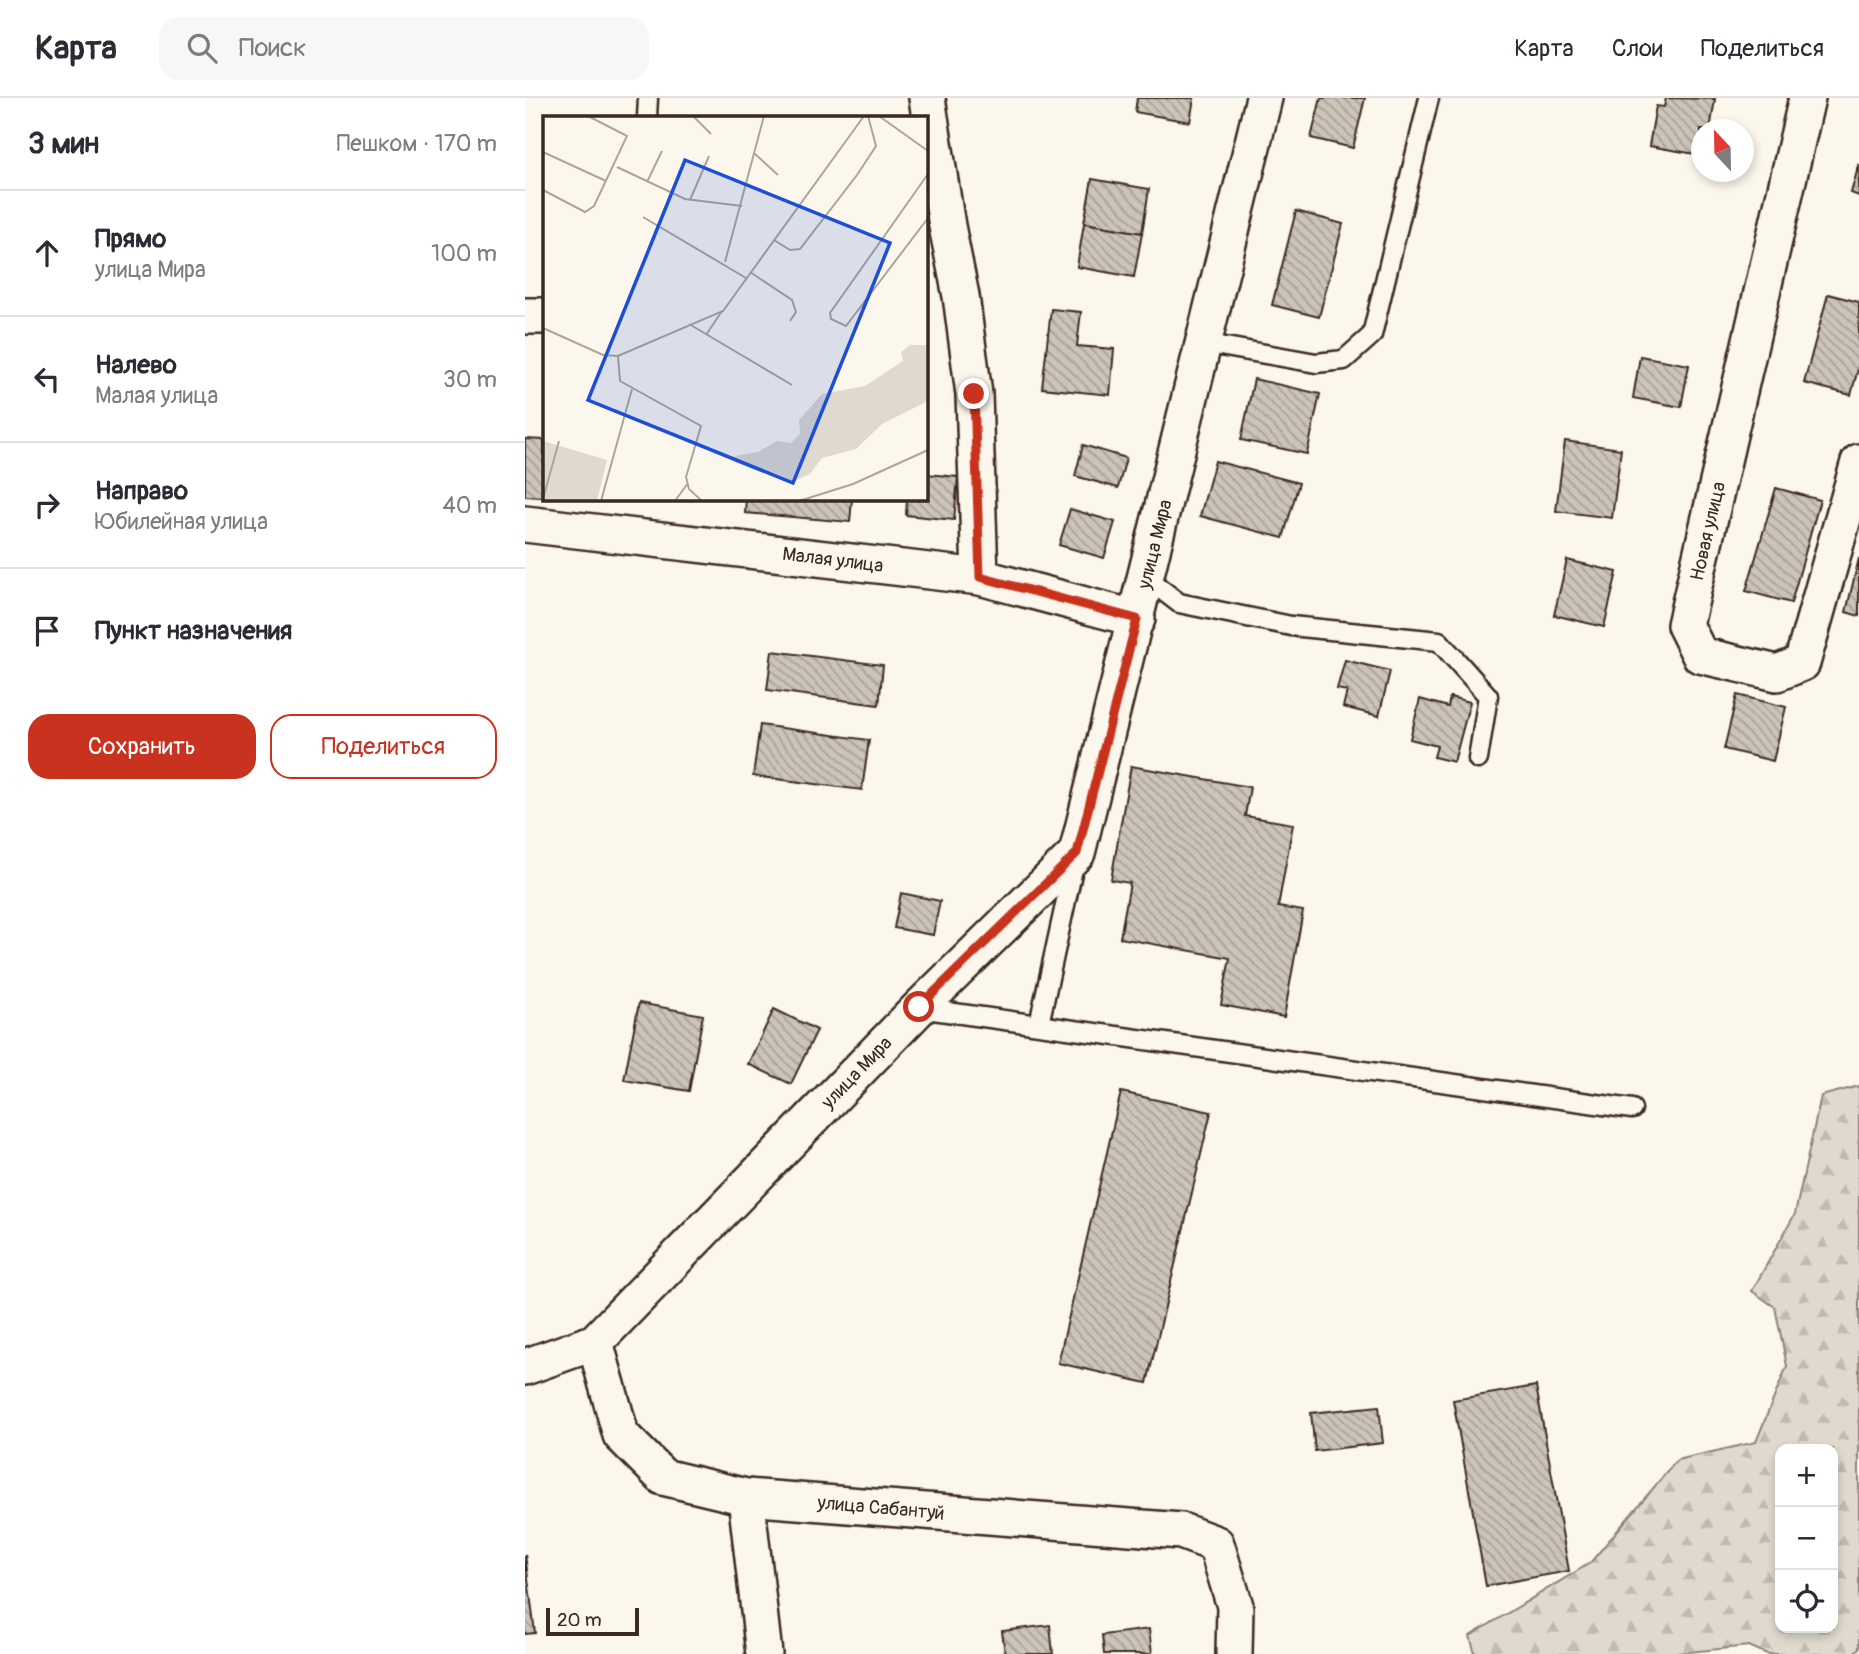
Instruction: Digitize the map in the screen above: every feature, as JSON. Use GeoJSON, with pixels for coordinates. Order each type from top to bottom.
{"type":"FeatureCollection","features":[{"type":"Feature","properties":{"kind":"street"},"geometry":{"type":"LineString","coordinates":[[927,98],[937,230],[961,296],[974,394],[980,577]]}},
{"type":"Feature","properties":{"kind":"street","name":"улица Мира"},"geometry":{"type":"LineString","coordinates":[[595,1342],[919,1007],[1077,853],[1264,98]]}},
{"type":"Feature","properties":{"kind":"street","name":"Новая улица"},"geometry":{"type":"LineString","coordinates":[[1807,98],[1685,625],[1700,655],[1777,673],[1802,663],[1859,462]]}},
{"type":"Feature","properties":{"kind":"street"},"geometry":{"type":"LineString","coordinates":[[525,316],[543,316]]}},
{"type":"Feature","properties":{"kind":"street","name":"Малая улица"},"geometry":{"type":"LineString","coordinates":[[525,523],[980,577],[1137,619]]}},
{"type":"Feature","properties":{"kind":"street"},"geometry":{"type":"LineString","coordinates":[[525,1367],[595,1342]]}},
{"type":"Feature","properties":{"kind":"street","name":"улица Сабантуй"},"geometry":{"type":"LineString","coordinates":[[595,1342],[621,1435],[663,1477],[745,1497],[1181,1531],[1216,1544],[1235,1606],[1234,1654]]}},
{"type":"Feature","properties":{"kind":"street"},"geometry":{"type":"LineString","coordinates":[[745,1497],[764,1654]]}},
{"type":"Feature","properties":{"kind":"lane"},"geometry":{"type":"LineString","coordinates":[[647,116],[648,98]]}},
{"type":"Feature","properties":{"kind":"lane"},"geometry":{"type":"LineString","coordinates":[[1203,344],[1316,363],[1344,360],[1372,335],[1429,98]]}},
{"type":"Feature","properties":{"kind":"lane"},"geometry":{"type":"LineString","coordinates":[[1145,577],[1179,603],[1291,626],[1439,641],[1488,696],[1478,759]]}},
{"type":"Feature","properties":{"kind":"lane"},"geometry":{"type":"LineString","coordinates":[[1039,1024],[1077,853]]}},
{"type":"Feature","properties":{"kind":"lane"},"geometry":{"type":"LineString","coordinates":[[919,1007],[1632,1109]]}},
{"type":"Feature","properties":{"kind":"green space"},"geometry":{"type":"Polygon","coordinates":[[[1859,1086],[1859,1648],[1853,1654],[1767,1654],[1749,1646],[1668,1654],[1475,1654],[1470,1636],[1590,1563],[1677,1460],[1756,1442],[1787,1366],[1775,1307],[1752,1291],[1795,1214],[1821,1096],[1859,1086]]]}},
{"type":"Feature","properties":{"kind":"building"},"geometry":{"type":"Polygon","coordinates":[[[1137,98],[1194,98],[1190,122],[1135,112],[1137,98]]]}},
{"type":"Feature","properties":{"kind":"building"},"geometry":{"type":"Polygon","coordinates":[[[1321,98],[1365,98],[1353,148],[1311,138],[1321,98]]]}},
{"type":"Feature","properties":{"kind":"building"},"geometry":{"type":"Polygon","coordinates":[[[1666,98],[1715,99],[1712,119],[1691,119],[1691,153],[1649,146],[1656,106],[1664,107],[1666,98]]]}},
{"type":"Feature","properties":{"kind":"building"},"geometry":{"type":"Polygon","coordinates":[[[1859,164],[1859,196],[1851,193],[1859,164]]]}},
{"type":"Feature","properties":{"kind":"building"},"geometry":{"type":"Polygon","coordinates":[[[1092,179],[1149,189],[1142,233],[1084,223],[1092,179]]]}},
{"type":"Feature","properties":{"kind":"building"},"geometry":{"type":"Polygon","coordinates":[[[1296,211],[1343,224],[1319,317],[1272,305],[1296,211]]]}},
{"type":"Feature","properties":{"kind":"building"},"geometry":{"type":"Polygon","coordinates":[[[1084,223],[1142,233],[1134,277],[1077,267],[1084,223]]]}},
{"type":"Feature","properties":{"kind":"building"},"geometry":{"type":"Polygon","coordinates":[[[1828,294],[1859,302],[1859,365],[1851,395],[1804,383],[1828,294]]]}},
{"type":"Feature","properties":{"kind":"building"},"geometry":{"type":"Polygon","coordinates":[[[1051,309],[1081,312],[1077,346],[1114,349],[1110,395],[1042,388],[1051,309]]]}},
{"type":"Feature","properties":{"kind":"building"},"geometry":{"type":"Polygon","coordinates":[[[1640,356],[1689,365],[1681,407],[1633,398],[1640,356]]]}},
{"type":"Feature","properties":{"kind":"building"},"geometry":{"type":"Polygon","coordinates":[[[1254,379],[1320,394],[1307,454],[1241,440],[1254,379]]]}},
{"type":"Feature","properties":{"kind":"building"},"geometry":{"type":"Polygon","coordinates":[[[525,439],[543,440],[543,497],[525,496],[525,439]]]}},
{"type":"Feature","properties":{"kind":"building"},"geometry":{"type":"Polygon","coordinates":[[[1565,441],[1621,449],[1612,518],[1556,511],[1565,441]]]}},
{"type":"Feature","properties":{"kind":"building"},"geometry":{"type":"Polygon","coordinates":[[[1083,445],[1126,458],[1118,488],[1075,476],[1083,445]]]}},
{"type":"Feature","properties":{"kind":"building"},"geometry":{"type":"Polygon","coordinates":[[[1215,461],[1299,483],[1283,538],[1200,516],[1215,461]]]}},
{"type":"Feature","properties":{"kind":"building"},"geometry":{"type":"Polygon","coordinates":[[[927,474],[958,477],[954,520],[906,515],[907,500],[927,500],[927,474]]]}},
{"type":"Feature","properties":{"kind":"building"},"geometry":{"type":"Polygon","coordinates":[[[1776,488],[1820,500],[1791,603],[1746,591],[1776,488]]]}},
{"type":"Feature","properties":{"kind":"building"},"geometry":{"type":"Polygon","coordinates":[[[746,500],[852,500],[850,522],[745,513],[746,500]]]}},
{"type":"Feature","properties":{"kind":"building"},"geometry":{"type":"Polygon","coordinates":[[[1070,509],[1115,522],[1104,558],[1059,545],[1070,509]]]}},
{"type":"Feature","properties":{"kind":"building"},"geometry":{"type":"Polygon","coordinates":[[[1859,558],[1859,616],[1846,612],[1859,558]]]}},
{"type":"Feature","properties":{"kind":"building"},"geometry":{"type":"Polygon","coordinates":[[[1567,560],[1617,572],[1604,627],[1554,615],[1567,560]]]}},
{"type":"Feature","properties":{"kind":"building"},"geometry":{"type":"Polygon","coordinates":[[[772,651],[883,665],[879,705],[767,690],[772,651]]]}},
{"type":"Feature","properties":{"kind":"building"},"geometry":{"type":"Polygon","coordinates":[[[1345,660],[1390,671],[1379,716],[1343,707],[1347,691],[1337,689],[1345,660]]]}},
{"type":"Feature","properties":{"kind":"building"},"geometry":{"type":"Polygon","coordinates":[[[1737,695],[1786,707],[1773,761],[1724,749],[1737,695]]]}},
{"type":"Feature","properties":{"kind":"building"},"geometry":{"type":"Polygon","coordinates":[[[1450,697],[1470,702],[1454,762],[1434,757],[1437,746],[1410,739],[1420,699],[1448,707],[1450,697]]]}},
{"type":"Feature","properties":{"kind":"building"},"geometry":{"type":"Polygon","coordinates":[[[760,725],[869,740],[862,790],[753,776],[760,725]]]}},
{"type":"Feature","properties":{"kind":"building"},"geometry":{"type":"Polygon","coordinates":[[[1131,766],[1250,787],[1245,816],[1293,824],[1278,907],[1303,911],[1284,1017],[1221,1005],[1230,958],[1120,938],[1130,883],[1111,880],[1131,766]]]}},
{"type":"Feature","properties":{"kind":"building"},"geometry":{"type":"Polygon","coordinates":[[[901,893],[940,901],[933,935],[894,928],[901,893]]]}},
{"type":"Feature","properties":{"kind":"building"},"geometry":{"type":"Polygon","coordinates":[[[639,1003],[703,1015],[689,1091],[624,1080],[639,1003]]]}},
{"type":"Feature","properties":{"kind":"building"},"geometry":{"type":"Polygon","coordinates":[[[774,1009],[817,1030],[791,1084],[748,1064],[774,1009]]]}},
{"type":"Feature","properties":{"kind":"building"},"geometry":{"type":"Polygon","coordinates":[[[1121,1092],[1211,1112],[1147,1383],[1058,1363],[1121,1092]]]}},
{"type":"Feature","properties":{"kind":"building"},"geometry":{"type":"Polygon","coordinates":[[[1536,1386],[1569,1571],[1486,1586],[1453,1400],[1536,1386]]]}},
{"type":"Feature","properties":{"kind":"building"},"geometry":{"type":"Polygon","coordinates":[[[1379,1406],[1383,1443],[1315,1451],[1311,1413],[1379,1406]]]}},
{"type":"Feature","properties":{"kind":"building"},"geometry":{"type":"Polygon","coordinates":[[[525,1554],[535,1633],[525,1634],[525,1554]]]}},
{"type":"Feature","properties":{"kind":"building"},"geometry":{"type":"Polygon","coordinates":[[[1050,1625],[1053,1654],[1005,1654],[1002,1631],[1050,1625]]]}},
{"type":"Feature","properties":{"kind":"building"},"geometry":{"type":"Polygon","coordinates":[[[1149,1629],[1152,1654],[1104,1654],[1102,1635],[1149,1629]]]}},
{"type":"Feature","properties":{"kind":"route"},"geometry":{"type":"LineString","coordinates":[[919,1007],[1077,853],[1137,619],[980,577],[974,394]]}}]}
